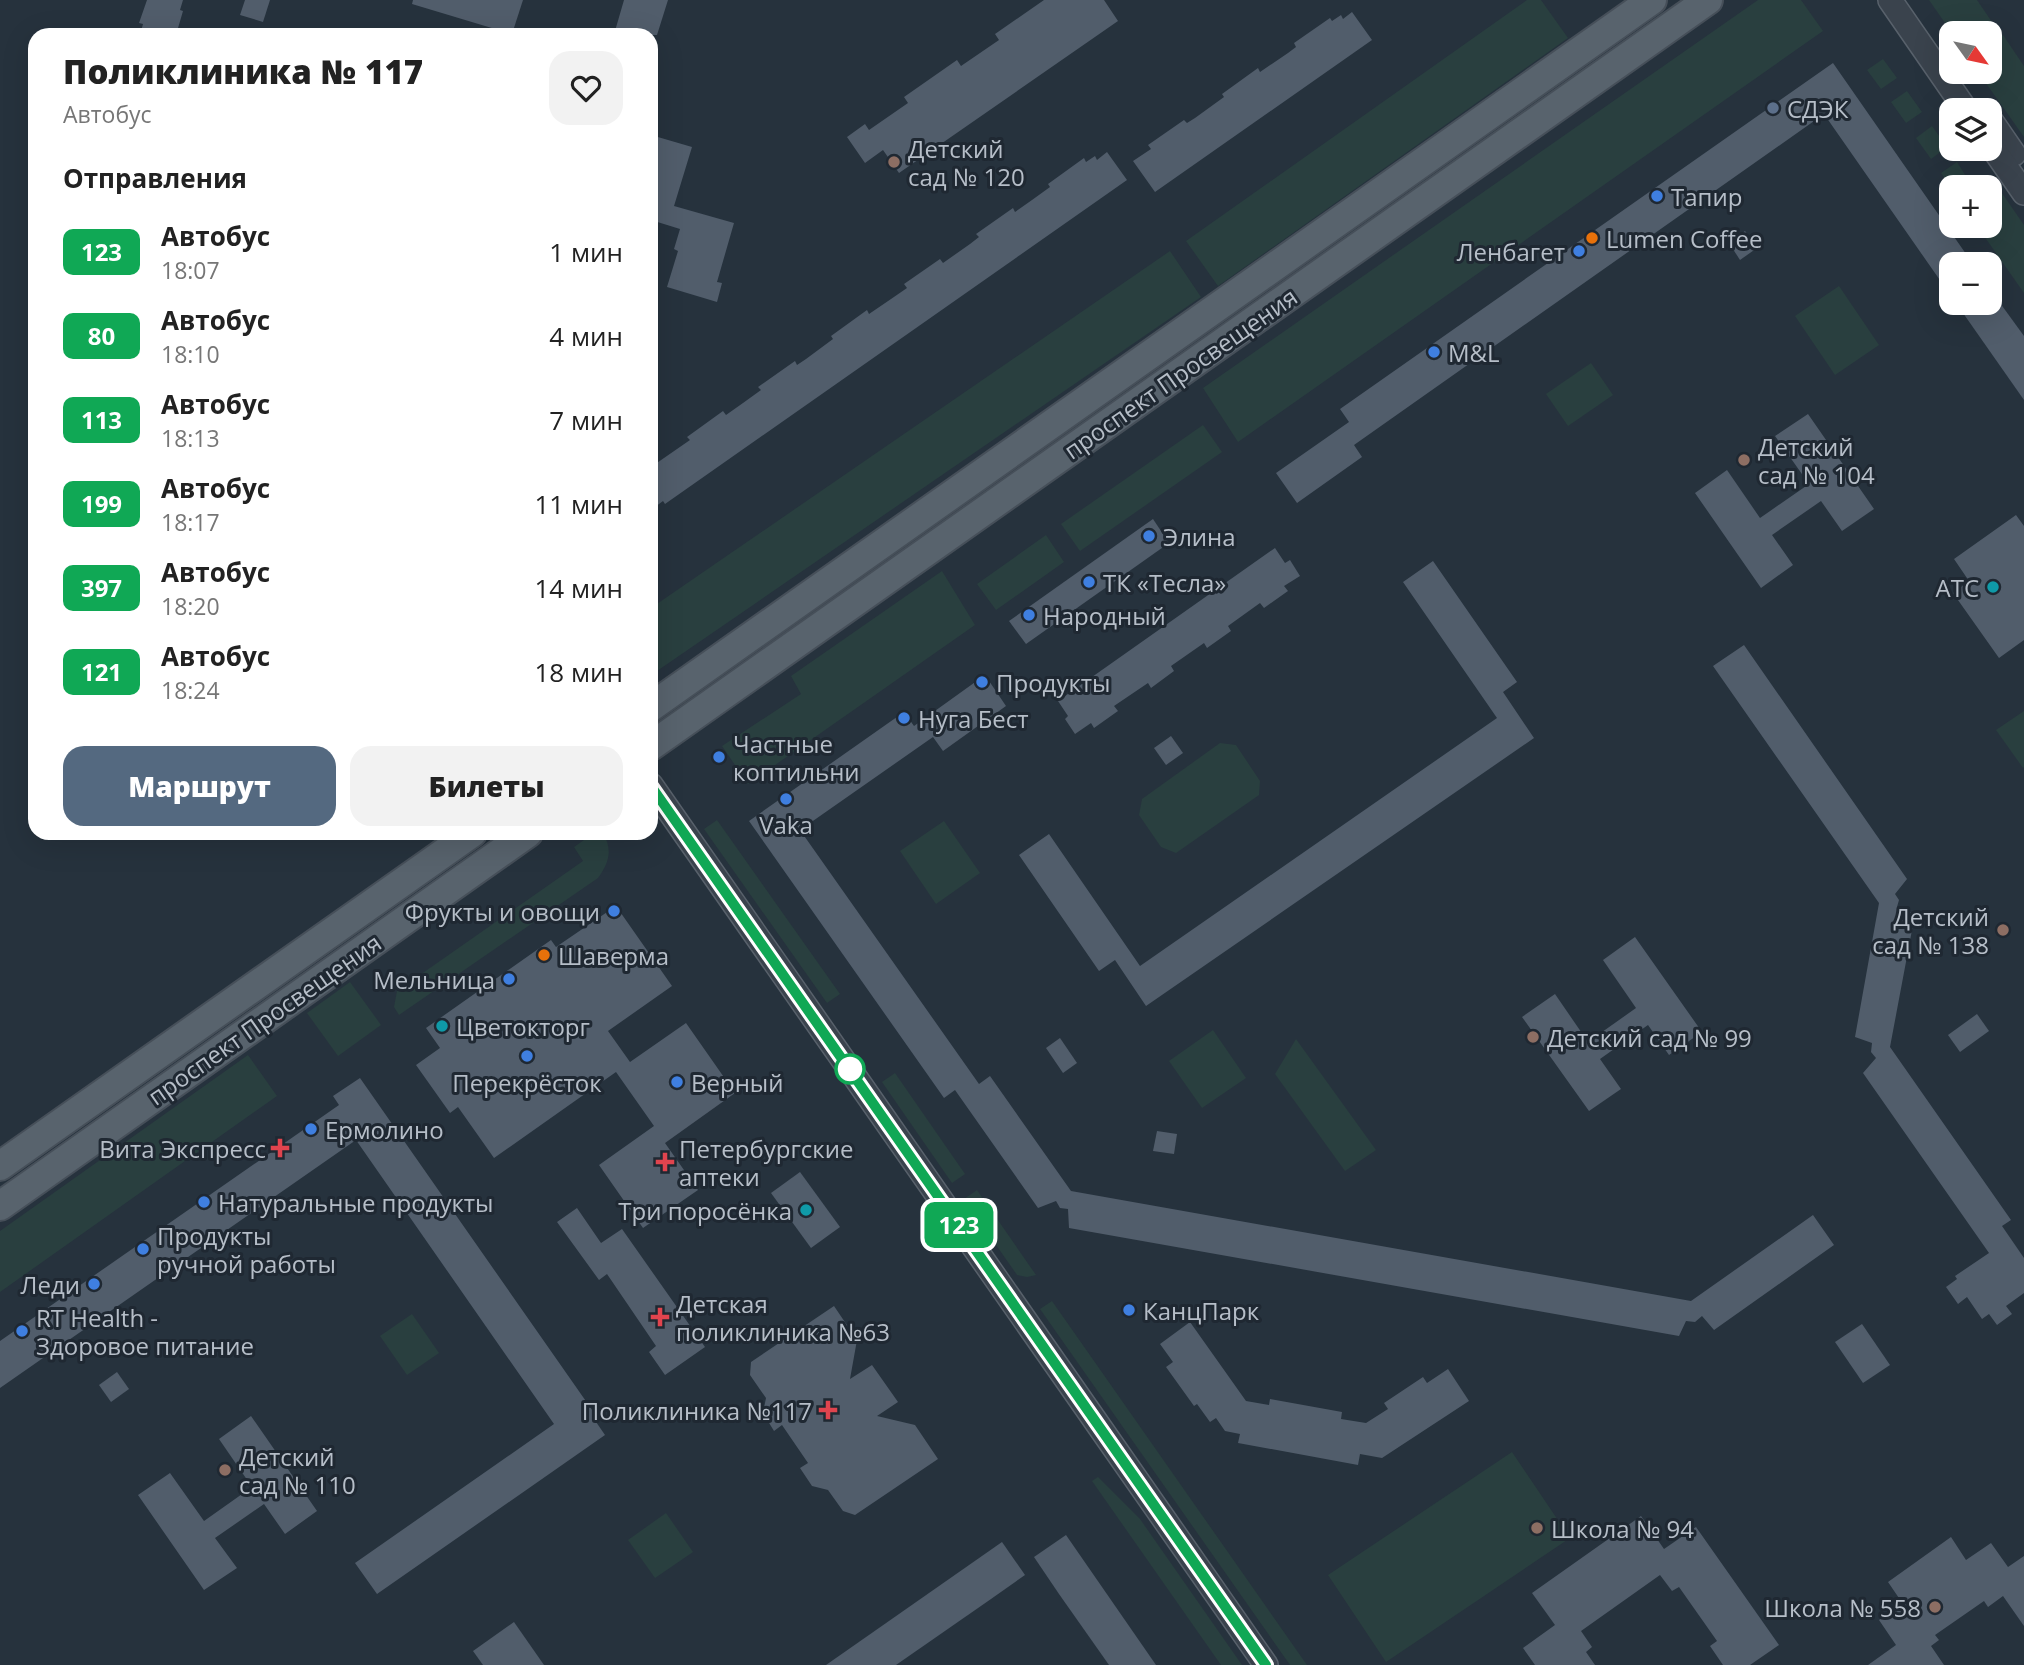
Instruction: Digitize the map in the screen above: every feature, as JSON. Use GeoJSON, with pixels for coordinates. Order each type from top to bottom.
{"type":"FeatureCollection","features":[{"type":"Feature","properties":{"kind":"main road","name":"проспект Просвещения"},"geometry":{"type":"LineString","coordinates":[[658,702],[1652,0]]}},
{"type":"Feature","properties":{"kind":"main road","name":"проспект Просвещения"},"geometry":{"type":"LineString","coordinates":[[658,741],[1708,0]]}},
{"type":"Feature","properties":{"kind":"main road","name":"проспект Просвещения"},"geometry":{"type":"LineString","coordinates":[[0,1166],[462,840]]}},
{"type":"Feature","properties":{"kind":"main road","name":"проспект Просвещения"},"geometry":{"type":"LineString","coordinates":[[0,1206],[518,840]]}},
{"type":"Feature","properties":{"kind":"street"},"geometry":{"type":"LineString","coordinates":[[1890,0],[1958,98]]}},
{"type":"Feature","properties":{"kind":"street"},"geometry":{"type":"LineString","coordinates":[[1906,0],[1939,47]]}},
{"type":"Feature","properties":{"kind":"street"},"geometry":{"type":"LineString","coordinates":[[2002,136],[2024,168]]}},
{"type":"Feature","properties":{"kind":"street"},"geometry":{"type":"LineString","coordinates":[[2002,161],[2024,193]]}},
{"type":"Feature","properties":{"kind":"street"},"geometry":{"type":"LineString","coordinates":[[658,795],[1266,1665]]}},
{"type":"Feature","properties":{"kind":"green space"},"geometry":{"type":"Polygon","coordinates":[[[1527,0],[1541,0],[1568,38],[1218,286],[1186,241],[1527,0]]]}},
{"type":"Feature","properties":{"kind":"green space"},"geometry":{"type":"Polygon","coordinates":[[[1758,0],[1801,0],[1823,31],[1238,442],[1203,388],[1758,0]]]}},
{"type":"Feature","properties":{"kind":"green space"},"geometry":{"type":"Polygon","coordinates":[[[1929,0],[1977,0],[1991,21],[1944,21],[1929,0]]]}},
{"type":"Feature","properties":{"kind":"green space"},"geometry":{"type":"Polygon","coordinates":[[[2002,36],[2024,66],[2024,137],[2002,106],[2002,98],[1996,98],[1986,84],[2002,84],[2002,36]]]}},
{"type":"Feature","properties":{"kind":"green space"},"geometry":{"type":"Polygon","coordinates":[[[1883,59],[1897,78],[1881,89],[1867,70],[1883,59]]]}},
{"type":"Feature","properties":{"kind":"green space"},"geometry":{"type":"Polygon","coordinates":[[[1907,91],[1922,112],[1906,123],[1891,102],[1907,91]]]}},
{"type":"Feature","properties":{"kind":"green space"},"geometry":{"type":"Polygon","coordinates":[[[1932,126],[1939,136],[1939,153],[1931,159],[1916,138],[1932,126]]]}},
{"type":"Feature","properties":{"kind":"green space"},"geometry":{"type":"Polygon","coordinates":[[[1957,162],[1965,175],[1942,175],[1941,173],[1957,162]]]}},
{"type":"Feature","properties":{"kind":"green space"},"geometry":{"type":"Polygon","coordinates":[[[2002,193],[2024,225],[2024,293],[2002,262],[2002,252],[1995,252],[1985,238],[2002,238],[2002,193]]]}},
{"type":"Feature","properties":{"kind":"green space"},"geometry":{"type":"Polygon","coordinates":[[[1170,251],[1201,297],[658,670],[658,603],[1170,251]]]}},
{"type":"Feature","properties":{"kind":"green space"},"geometry":{"type":"Polygon","coordinates":[[[1839,286],[1879,345],[1835,375],[1795,316],[1839,286]]]}},
{"type":"Feature","properties":{"kind":"green space"},"geometry":{"type":"Polygon","coordinates":[[[1591,363],[1613,395],[1568,426],[1546,394],[1591,363]]]}},
{"type":"Feature","properties":{"kind":"green space"},"geometry":{"type":"Polygon","coordinates":[[[1203,425],[1222,452],[1080,551],[1061,524],[1203,425]]]}},
{"type":"Feature","properties":{"kind":"green space"},"geometry":{"type":"Polygon","coordinates":[[[1046,535],[1064,562],[996,610],[977,584],[1046,535]]]}},
{"type":"Feature","properties":{"kind":"green space"},"geometry":{"type":"Polygon","coordinates":[[[942,571],[975,625],[748,784],[722,746],[801,694],[791,676],[942,571]]]}},
{"type":"Feature","properties":{"kind":"green space"},"geometry":{"type":"Polygon","coordinates":[[[2024,711],[2024,767],[2023,768],[1996,730],[2024,711]]]}},
{"type":"Feature","properties":{"kind":"green space"},"geometry":{"type":"Polygon","coordinates":[[[1220,743],[1236,745],[1260,781],[1259,795],[1176,853],[1161,847],[1139,815],[1142,799],[1220,743]]]}},
{"type":"Feature","properties":{"kind":"green space"},"geometry":{"type":"Polygon","coordinates":[[[717,820],[840,994],[827,1003],[704,829],[717,820]]]}},
{"type":"Feature","properties":{"kind":"green space"},"geometry":{"type":"Polygon","coordinates":[[[944,821],[980,873],[936,904],[900,851],[944,821]]]}},
{"type":"Feature","properties":{"kind":"green space"},"geometry":{"type":"Polygon","coordinates":[[[584,840],[606,840],[609,851],[607,862],[598,878],[399,1015],[394,1007],[397,991],[583,861],[574,847],[584,840]]]}},
{"type":"Feature","properties":{"kind":"green space"},"geometry":{"type":"Polygon","coordinates":[[[350,982],[381,1025],[338,1056],[307,1013],[350,982]]]}},
{"type":"Feature","properties":{"kind":"green space"},"geometry":{"type":"Polygon","coordinates":[[[1213,1030],[1246,1078],[1202,1108],[1169,1061],[1213,1030]]]}},
{"type":"Feature","properties":{"kind":"green space"},"geometry":{"type":"Polygon","coordinates":[[[1296,1039],[1376,1150],[1345,1171],[1275,1074],[1296,1039]]]}},
{"type":"Feature","properties":{"kind":"green space"},"geometry":{"type":"Polygon","coordinates":[[[248,1055],[277,1096],[0,1292],[0,1231],[248,1055]]]}},
{"type":"Feature","properties":{"kind":"green space"},"geometry":{"type":"Polygon","coordinates":[[[895,1073],[965,1174],[952,1183],[882,1082],[895,1073]]]}},
{"type":"Feature","properties":{"kind":"green space"},"geometry":{"type":"Polygon","coordinates":[[[977,1190],[1036,1275],[1017,1275],[964,1199],[977,1190]]]}},
{"type":"Feature","properties":{"kind":"green space"},"geometry":{"type":"Polygon","coordinates":[[[1052,1301],[1307,1665],[1290,1665],[1040,1309],[1052,1301]]]}},
{"type":"Feature","properties":{"kind":"green space"},"geometry":{"type":"Polygon","coordinates":[[[412,1314],[439,1353],[407,1375],[380,1336],[412,1314]]]}},
{"type":"Feature","properties":{"kind":"green space"},"geometry":{"type":"Polygon","coordinates":[[[1512,1452],[1570,1538],[1386,1662],[1328,1575],[1512,1452]]]}},
{"type":"Feature","properties":{"kind":"green space"},"geometry":{"type":"Polygon","coordinates":[[[1098,1477],[1140,1519],[1242,1665],[1221,1665],[1092,1481],[1098,1477]]]}},
{"type":"Feature","properties":{"kind":"green space"},"geometry":{"type":"Polygon","coordinates":[[[666,1513],[693,1552],[655,1578],[628,1540],[666,1513]]]}},
{"type":"Feature","properties":{"kind":"building"},"geometry":{"type":"Polygon","coordinates":[[[147,0],[183,0],[178,28],[142,28],[143,24],[139,23],[147,0]]]}},
{"type":"Feature","properties":{"kind":"building"},"geometry":{"type":"Polygon","coordinates":[[[245,0],[270,0],[263,22],[240,15],[245,0]]]}},
{"type":"Feature","properties":{"kind":"building"},"geometry":{"type":"Polygon","coordinates":[[[413,0],[523,0],[514,28],[492,28],[412,4],[413,0]]]}},
{"type":"Feature","properties":{"kind":"building"},"geometry":{"type":"Polygon","coordinates":[[[624,0],[668,0],[658,32],[658,28],[616,28],[624,0]]]}},
{"type":"Feature","properties":{"kind":"building"},"geometry":{"type":"Polygon","coordinates":[[[1044,0],[1104,0],[1118,21],[899,173],[883,150],[865,163],[847,137],[865,124],[869,130],[908,103],[904,97],[957,60],[961,66],[999,40],[995,34],[1044,0]]]}},
{"type":"Feature","properties":{"kind":"building"},"geometry":{"type":"Polygon","coordinates":[[[1352,12],[1372,40],[1155,192],[1133,161],[1151,149],[1148,145],[1184,120],[1187,123],[1195,118],[1224,97],[1222,94],[1258,68],[1260,72],[1288,53],[1296,47],[1294,43],[1330,18],[1332,21],[1341,15],[1343,19],[1352,12]]]}},
{"type":"Feature","properties":{"kind":"building"},"geometry":{"type":"Polygon","coordinates":[[[1833,63],[1939,215],[1939,238],[1955,238],[1965,252],[1939,252],[1939,279],[1824,114],[1354,445],[1362,457],[1297,503],[1276,473],[1349,422],[1340,409],[1833,63]]]}},
{"type":"Feature","properties":{"kind":"building"},"geometry":{"type":"Polygon","coordinates":[[[658,137],[692,147],[674,206],[734,223],[717,282],[722,283],[717,302],[667,287],[678,251],[674,249],[680,229],[658,222],[658,137]]]}},
{"type":"Feature","properties":{"kind":"building"},"geometry":{"type":"Polygon","coordinates":[[[1107,152],[1127,180],[665,504],[663,501],[658,505],[658,462],[690,440],[687,437],[723,411],[726,415],[761,390],[758,387],[795,361],[797,365],[806,359],[833,339],[831,336],[867,310],[869,314],[907,288],[904,284],[940,259],[943,263],[979,237],[976,234],[1013,208],[1015,212],[1084,158],[1086,162],[1095,156],[1097,160],[1107,152]]]}},
{"type":"Feature","properties":{"kind":"building"},"geometry":{"type":"Polygon","coordinates":[[[1745,231],[1757,248],[1740,260],[1729,243],[1745,231]]]}},
{"type":"Feature","properties":{"kind":"building"},"geometry":{"type":"Polygon","coordinates":[[[2002,306],[2024,336],[2024,400],[1964,315],[2002,315],[2002,306]]]}},
{"type":"Feature","properties":{"kind":"building"},"geometry":{"type":"Polygon","coordinates":[[[1808,414],[1874,509],[1842,531],[1821,501],[1772,535],[1793,565],[1761,588],[1695,493],[1727,470],[1760,518],[1809,484],[1775,436],[1808,414]]]}},
{"type":"Feature","properties":{"kind":"building","name":"АТС"},"geometry":{"type":"Polygon","coordinates":[[[2016,515],[2024,526],[2024,640],[1999,658],[1953,593],[1969,581],[1954,559],[2016,515]]]}},
{"type":"Feature","properties":{"kind":"building","name":"ТК «Тесла»"},"geometry":{"type":"Polygon","coordinates":[[[1153,519],[1169,543],[1026,644],[1009,621],[1153,519]]]}},
{"type":"Feature","properties":{"kind":"building"},"geometry":{"type":"Polygon","coordinates":[[[1275,548],[1285,563],[1290,560],[1300,576],[1284,586],[1288,591],[1264,608],[1260,603],[1228,626],[1231,631],[1207,648],[1204,643],[1171,666],[1174,671],[1151,688],[1148,683],[1114,706],[1118,711],[1094,728],[1091,723],[1075,734],[1058,701],[1275,548]]]}},
{"type":"Feature","properties":{"kind":"building"},"geometry":{"type":"Polygon","coordinates":[[[1433,561],[1517,682],[1503,692],[1534,738],[1146,1006],[1115,960],[1099,971],[1019,855],[1049,834],[1140,966],[1497,718],[1403,582],[1433,561]]]}},
{"type":"Feature","properties":{"kind":"building"},"geometry":{"type":"Polygon","coordinates":[[[1744,645],[1907,879],[1895,894],[1899,900],[1897,907],[1915,914],[1890,1047],[2011,1220],[2002,1226],[2024,1258],[2024,1293],[2006,1306],[2012,1314],[1997,1325],[1989,1314],[1982,1319],[1967,1297],[1958,1304],[1946,1287],[1957,1279],[1955,1276],[1989,1253],[1863,1073],[1876,1058],[1871,1052],[1872,1043],[1855,1037],[1879,903],[1713,666],[1744,645]]]}},
{"type":"Feature","properties":{"kind":"building"},"geometry":{"type":"Polygon","coordinates":[[[985,675],[1006,706],[943,751],[933,737],[800,830],[979,1084],[990,1076],[1071,1191],[1691,1301],[1813,1215],[1834,1245],[1714,1330],[1702,1316],[1695,1322],[1686,1321],[1679,1336],[1069,1228],[1068,1209],[1060,1208],[1056,1201],[1038,1208],[955,1090],[944,1098],[749,821],[904,712],[914,726],[985,675]]]}},
{"type":"Feature","properties":{"kind":"building"},"geometry":{"type":"Polygon","coordinates":[[[1171,736],[1183,753],[1166,765],[1154,748],[1171,736]]]}},
{"type":"Feature","properties":{"kind":"building"},"geometry":{"type":"Polygon","coordinates":[[[616,906],[672,986],[608,1031],[630,1062],[686,1023],[735,1093],[665,1143],[698,1190],[643,1228],[599,1165],[654,1126],[616,1072],[494,1158],[458,1107],[450,1113],[416,1065],[440,1048],[426,1028],[551,940],[556,947],[616,906]]]}},
{"type":"Feature","properties":{"kind":"building"},"geometry":{"type":"Polygon","coordinates":[[[1635,937],[1702,1032],[1669,1055],[1648,1025],[1600,1059],[1621,1089],[1589,1111],[1522,1017],[1555,994],[1588,1042],[1636,1008],[1603,960],[1635,937]]]}},
{"type":"Feature","properties":{"kind":"building"},"geometry":{"type":"Polygon","coordinates":[[[1977,1014],[1989,1031],[1960,1052],[1948,1035],[1977,1014]]]}},
{"type":"Feature","properties":{"kind":"building"},"geometry":{"type":"Polygon","coordinates":[[[1060,1038],[1077,1063],[1063,1073],[1046,1048],[1060,1038]]]}},
{"type":"Feature","properties":{"kind":"building"},"geometry":{"type":"Polygon","coordinates":[[[360,1078],[597,1417],[594,1419],[605,1435],[377,1594],[355,1563],[554,1424],[356,1140],[0,1388],[0,1341],[339,1105],[333,1096],[360,1078]]]}},
{"type":"Feature","properties":{"kind":"building"},"geometry":{"type":"Polygon","coordinates":[[[1157,1131],[1177,1134],[1174,1154],[1153,1151],[1157,1131]]]}},
{"type":"Feature","properties":{"kind":"building","name":"Три поросёнка"},"geometry":{"type":"Polygon","coordinates":[[[800,1172],[840,1227],[811,1248],[771,1193],[800,1172]]]}},
{"type":"Feature","properties":{"kind":"building","name":"Детская поликлиника №63"},"geometry":{"type":"Polygon","coordinates":[[[577,1208],[601,1243],[622,1229],[705,1347],[665,1375],[649,1352],[656,1346],[607,1274],[599,1280],[557,1222],[577,1208]]]}},
{"type":"Feature","properties":{"kind":"building","name":"Поликлиника №117"},"geometry":{"type":"Polygon","coordinates":[[[834,1306],[857,1340],[850,1379],[872,1365],[898,1402],[877,1416],[915,1425],[938,1459],[855,1515],[843,1511],[828,1490],[812,1486],[800,1468],[808,1463],[782,1425],[774,1431],[763,1413],[766,1398],[750,1375],[751,1362],[834,1306]]]}},
{"type":"Feature","properties":{"kind":"building"},"geometry":{"type":"Polygon","coordinates":[[[1190,1322],[1246,1401],[1269,1405],[1270,1399],[1342,1412],[1341,1419],[1366,1423],[1388,1409],[1384,1403],[1423,1377],[1427,1383],[1448,1369],[1469,1401],[1382,1458],[1360,1454],[1358,1465],[1238,1443],[1240,1434],[1225,1431],[1216,1418],[1210,1422],[1197,1404],[1194,1406],[1166,1367],[1173,1362],[1160,1344],[1190,1322]]]}},
{"type":"Feature","properties":{"kind":"building"},"geometry":{"type":"Polygon","coordinates":[[[1862,1324],[1890,1365],[1863,1383],[1835,1342],[1862,1324]]]}},
{"type":"Feature","properties":{"kind":"building"},"geometry":{"type":"Polygon","coordinates":[[[117,1372],[129,1389],[111,1402],[99,1385],[117,1372]]]}},
{"type":"Feature","properties":{"kind":"building"},"geometry":{"type":"Polygon","coordinates":[[[251,1416],[317,1511],[285,1534],[264,1504],[215,1538],[237,1568],[204,1590],[138,1495],[170,1473],[204,1521],[252,1487],[219,1439],[251,1416]]]}},
{"type":"Feature","properties":{"kind":"building"},"geometry":{"type":"Polygon","coordinates":[[[1641,1516],[1664,1549],[1696,1527],[1779,1645],[1750,1665],[1723,1665],[1710,1646],[1717,1641],[1679,1587],[1672,1591],[1660,1575],[1581,1631],[1592,1647],[1586,1652],[1595,1665],[1535,1665],[1523,1648],[1555,1625],[1532,1593],[1641,1516]]]}},
{"type":"Feature","properties":{"kind":"building"},"geometry":{"type":"Polygon","coordinates":[[[1066,1535],[1156,1665],[1109,1665],[1059,1594],[1034,1557],[1066,1535]]]}},
{"type":"Feature","properties":{"kind":"building"},"geometry":{"type":"Polygon","coordinates":[[[1951,1537],[1966,1560],[1991,1543],[2008,1567],[2024,1556],[2024,1626],[2003,1596],[1988,1607],[1984,1601],[1935,1635],[1939,1640],[1931,1646],[1944,1665],[1868,1665],[1896,1645],[1879,1620],[1903,1604],[1888,1582],[1951,1537]]]}},
{"type":"Feature","properties":{"kind":"building"},"geometry":{"type":"Polygon","coordinates":[[[1002,1542],[1025,1575],[991,1599],[896,1665],[826,1665],[1002,1542]]]}},
{"type":"Feature","properties":{"kind":"building"},"geometry":{"type":"Polygon","coordinates":[[[514,1622],[544,1665],[483,1665],[473,1651],[514,1622]]]}},
{"type":"Feature","properties":{"kind":"bus line","name":"123"},"geometry":{"type":"LineString","coordinates":[[658,796],[1266,1665]]}},
{"type":"Feature","properties":{"kind":"place","name":"СДЭК"},"geometry":{"type":"Point","coordinates":[1773,108]}},
{"type":"Feature","properties":{"kind":"place","name":"Детский сад № 120"},"geometry":{"type":"Point","coordinates":[894,162]}},
{"type":"Feature","properties":{"kind":"place","name":"Тапир"},"geometry":{"type":"Point","coordinates":[1657,196]}},
{"type":"Feature","properties":{"kind":"place","name":"Lumen Coffee"},"geometry":{"type":"Point","coordinates":[1592,238]}},
{"type":"Feature","properties":{"kind":"place","name":"Ленбагет"},"geometry":{"type":"Point","coordinates":[1579,251]}},
{"type":"Feature","properties":{"kind":"place","name":"M&L"},"geometry":{"type":"Point","coordinates":[1434,352]}},
{"type":"Feature","properties":{"kind":"place","name":"Детский сад № 104"},"geometry":{"type":"Point","coordinates":[1744,460]}},
{"type":"Feature","properties":{"kind":"place","name":"Элина"},"geometry":{"type":"Point","coordinates":[1149,536]}},
{"type":"Feature","properties":{"kind":"place","name":"ТК «Тесла»"},"geometry":{"type":"Point","coordinates":[1089,582]}},
{"type":"Feature","properties":{"kind":"place","name":"АТС"},"geometry":{"type":"Point","coordinates":[1993,587]}},
{"type":"Feature","properties":{"kind":"place","name":"Народный"},"geometry":{"type":"Point","coordinates":[1029,615]}},
{"type":"Feature","properties":{"kind":"place","name":"Продукты"},"geometry":{"type":"Point","coordinates":[982,682]}},
{"type":"Feature","properties":{"kind":"place","name":"Нуга Бест"},"geometry":{"type":"Point","coordinates":[904,718]}},
{"type":"Feature","properties":{"kind":"place","name":"Частные коптильни"},"geometry":{"type":"Point","coordinates":[719,757]}},
{"type":"Feature","properties":{"kind":"place","name":"Vaka"},"geometry":{"type":"Point","coordinates":[786,799]}},
{"type":"Feature","properties":{"kind":"place","name":"Фрукты и овощи"},"geometry":{"type":"Point","coordinates":[614,911]}},
{"type":"Feature","properties":{"kind":"place","name":"Детский сад № 138"},"geometry":{"type":"Point","coordinates":[2003,930]}},
{"type":"Feature","properties":{"kind":"place","name":"Шаверма"},"geometry":{"type":"Point","coordinates":[544,955]}},
{"type":"Feature","properties":{"kind":"place","name":"Мельница"},"geometry":{"type":"Point","coordinates":[509,979]}},
{"type":"Feature","properties":{"kind":"place","name":"Цветокторг"},"geometry":{"type":"Point","coordinates":[442,1026]}},
{"type":"Feature","properties":{"kind":"place","name":"Детский сад № 99"},"geometry":{"type":"Point","coordinates":[1533,1037]}},
{"type":"Feature","properties":{"kind":"place","name":"Перекрёсток"},"geometry":{"type":"Point","coordinates":[527,1056]}},
{"type":"Feature","properties":{"kind":"place","name":"Верный"},"geometry":{"type":"Point","coordinates":[677,1082]}},
{"type":"Feature","properties":{"kind":"place","name":"Ермолино"},"geometry":{"type":"Point","coordinates":[311,1129]}},
{"type":"Feature","properties":{"kind":"place","name":"Вита Экспресс"},"geometry":{"type":"Point","coordinates":[280,1148]}},
{"type":"Feature","properties":{"kind":"place","name":"Петербургские аптеки"},"geometry":{"type":"Point","coordinates":[665,1162]}},
{"type":"Feature","properties":{"kind":"place","name":"Натуральные продукты"},"geometry":{"type":"Point","coordinates":[204,1202]}},
{"type":"Feature","properties":{"kind":"place","name":"Три поросёнка"},"geometry":{"type":"Point","coordinates":[806,1210]}},
{"type":"Feature","properties":{"kind":"place","name":"Продукты ручной работы"},"geometry":{"type":"Point","coordinates":[143,1249]}},
{"type":"Feature","properties":{"kind":"place","name":"Леди"},"geometry":{"type":"Point","coordinates":[94,1284]}},
{"type":"Feature","properties":{"kind":"place","name":"КанцПарк"},"geometry":{"type":"Point","coordinates":[1129,1310]}},
{"type":"Feature","properties":{"kind":"place","name":"Детская поликлиника №63"},"geometry":{"type":"Point","coordinates":[660,1317]}},
{"type":"Feature","properties":{"kind":"place","name":"RT Health - Здоровое питание"},"geometry":{"type":"Point","coordinates":[22,1331]}},
{"type":"Feature","properties":{"kind":"place","name":"Поликлиника №117"},"geometry":{"type":"Point","coordinates":[828,1410]}},
{"type":"Feature","properties":{"kind":"place","name":"Детский сад № 110"},"geometry":{"type":"Point","coordinates":[225,1470]}},
{"type":"Feature","properties":{"kind":"place","name":"Школа № 94"},"geometry":{"type":"Point","coordinates":[1537,1528]}},
{"type":"Feature","properties":{"kind":"place","name":"Школа № 558"},"geometry":{"type":"Point","coordinates":[1935,1607]}}]}
